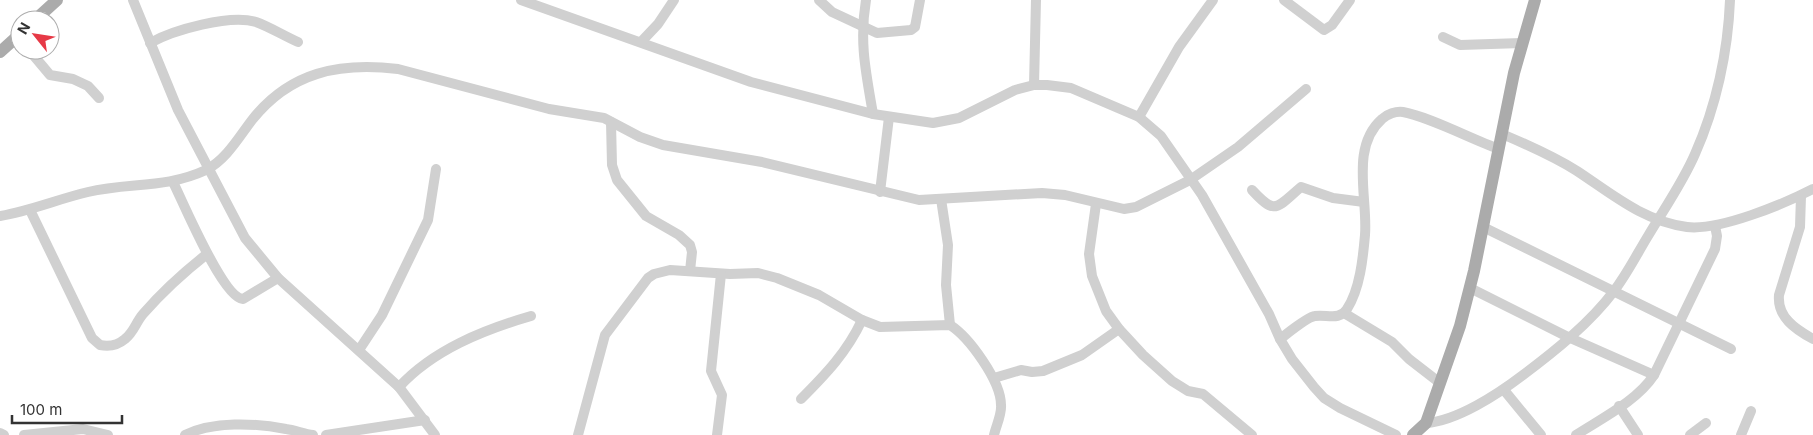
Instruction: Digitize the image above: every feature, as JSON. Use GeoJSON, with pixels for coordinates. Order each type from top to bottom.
{"type":"FeatureCollection","features":[{"type":"Feature","properties":{"kind":"main road"},"geometry":{"type":"LineString","coordinates":[[46,10],[56,0]]}},
{"type":"Feature","properties":{"kind":"main road"},"geometry":{"type":"LineString","coordinates":[[1413,435],[1426,423],[1470,288],[1522,43],[1535,0]]}},
{"type":"Feature","properties":{"kind":"main road"},"geometry":{"type":"LineString","coordinates":[[0,52],[10,44]]}},
{"type":"Feature","properties":{"kind":"street"},"geometry":{"type":"LineString","coordinates":[[133,0],[178,110],[207,169],[245,238],[278,278],[399,387],[435,435]]}},
{"type":"Feature","properties":{"kind":"street"},"geometry":{"type":"LineString","coordinates":[[521,0],[751,82],[873,114],[933,123],[958,118],[1015,90],[1034,85],[1072,88],[1139,117],[1161,136],[1215,215],[1280,339],[1296,364],[1324,398],[1396,435]]}},
{"type":"Feature","properties":{"kind":"street"},"geometry":{"type":"LineString","coordinates":[[641,42],[658,24],[674,0]]}},
{"type":"Feature","properties":{"kind":"street"},"geometry":{"type":"LineString","coordinates":[[819,0],[832,12],[877,33],[911,30],[915,27],[920,0]]}},
{"type":"Feature","properties":{"kind":"street"},"geometry":{"type":"LineString","coordinates":[[866,0],[862,27],[862,49],[873,114]]}},
{"type":"Feature","properties":{"kind":"street"},"geometry":{"type":"LineString","coordinates":[[1034,85],[1033,41],[1036,0]]}},
{"type":"Feature","properties":{"kind":"street"},"geometry":{"type":"LineString","coordinates":[[1139,117],[1179,47],[1213,0]]}},
{"type":"Feature","properties":{"kind":"street"},"geometry":{"type":"LineString","coordinates":[[1284,0],[1324,30],[1332,25],[1350,0]]}},
{"type":"Feature","properties":{"kind":"street"},"geometry":{"type":"LineString","coordinates":[[1426,423],[1438,422],[1454,416],[1504,390],[1590,319],[1615,290],[1658,220],[1695,154],[1718,86],[1728,26],[1730,0]]}},
{"type":"Feature","properties":{"kind":"street"},"geometry":{"type":"LineString","coordinates":[[150,43],[173,32],[202,25],[246,21],[264,26],[298,42]]}},
{"type":"Feature","properties":{"kind":"street"},"geometry":{"type":"LineString","coordinates":[[1443,37],[1460,45],[1522,43]]}},
{"type":"Feature","properties":{"kind":"street"},"geometry":{"type":"LineString","coordinates":[[38,60],[50,75],[74,79],[88,86],[99,98]]}},
{"type":"Feature","properties":{"kind":"street"},"geometry":{"type":"LineString","coordinates":[[0,216],[30,210],[89,192],[173,182],[207,169],[231,148],[267,103],[301,78],[324,71],[379,67],[398,69],[569,114],[590,115],[663,145],[762,162],[919,200],[1042,193],[1065,195],[1096,204],[1124,209],[1136,207],[1190,180],[1238,147],[1306,89]]}},
{"type":"Feature","properties":{"kind":"street"},"geometry":{"type":"LineString","coordinates":[[1280,339],[1314,316],[1339,316],[1344,313],[1355,290],[1365,234],[1363,163],[1366,144],[1369,133],[1386,115],[1401,112],[1499,149]]}},
{"type":"Feature","properties":{"kind":"street"},"geometry":{"type":"LineString","coordinates":[[880,192],[889,117]]}},
{"type":"Feature","properties":{"kind":"street"},"geometry":{"type":"LineString","coordinates":[[610,122],[611,156],[617,180],[646,216],[679,235],[690,245],[692,252],[690,272]]}},
{"type":"Feature","properties":{"kind":"street"},"geometry":{"type":"LineString","coordinates":[[1502,134],[1553,157],[1617,200],[1658,220],[1688,227],[1715,226],[1801,196],[1813,189]]}},
{"type":"Feature","properties":{"kind":"street"},"geometry":{"type":"LineString","coordinates":[[359,350],[382,315],[428,220],[436,170]]}},
{"type":"Feature","properties":{"kind":"street"},"geometry":{"type":"LineString","coordinates":[[173,182],[207,254],[239,299],[243,299],[278,278]]}},
{"type":"Feature","properties":{"kind":"street"},"geometry":{"type":"LineString","coordinates":[[1252,190],[1265,204],[1272,208],[1277,207],[1301,187],[1333,198],[1364,202]]}},
{"type":"Feature","properties":{"kind":"street"},"geometry":{"type":"LineString","coordinates":[[1801,196],[1800,227],[1779,295],[1778,306],[1787,320],[1813,339]]}},
{"type":"Feature","properties":{"kind":"street"},"geometry":{"type":"LineString","coordinates":[[941,199],[948,245],[946,285],[950,325]]}},
{"type":"Feature","properties":{"kind":"street"},"geometry":{"type":"LineString","coordinates":[[1096,204],[1089,254],[1092,276],[1106,311],[1119,329],[1172,381],[1188,391],[1203,394],[1252,435]]}},
{"type":"Feature","properties":{"kind":"street"},"geometry":{"type":"LineString","coordinates":[[30,210],[92,338],[100,345],[116,345],[124,340],[135,329],[140,317],[168,286],[207,254]]}},
{"type":"Feature","properties":{"kind":"street"},"geometry":{"type":"LineString","coordinates":[[1576,435],[1647,385],[1654,375],[1715,249],[1717,236],[1715,226]]}},
{"type":"Feature","properties":{"kind":"street"},"geometry":{"type":"LineString","coordinates":[[1483,227],[1615,290],[1731,349]]}},
{"type":"Feature","properties":{"kind":"street"},"geometry":{"type":"LineString","coordinates":[[578,435],[598,352],[611,324],[654,274],[670,270],[721,274],[758,273],[777,278],[832,300],[862,320],[888,328],[942,323],[950,325],[990,370],[1000,392],[1002,406],[994,435]]}},
{"type":"Feature","properties":{"kind":"street"},"geometry":{"type":"LineString","coordinates":[[717,435],[722,395],[711,371],[721,274]]}},
{"type":"Feature","properties":{"kind":"street"},"geometry":{"type":"LineString","coordinates":[[1470,288],[1568,337],[1654,375]]}},
{"type":"Feature","properties":{"kind":"street"},"geometry":{"type":"LineString","coordinates":[[1344,313],[1392,342],[1440,383]]}},
{"type":"Feature","properties":{"kind":"street"},"geometry":{"type":"LineString","coordinates":[[399,387],[424,363],[496,325],[531,316]]}},
{"type":"Feature","properties":{"kind":"street"},"geometry":{"type":"LineString","coordinates":[[802,399],[832,368],[852,342],[862,320]]}},
{"type":"Feature","properties":{"kind":"street"},"geometry":{"type":"LineString","coordinates":[[994,378],[1021,370],[1043,371],[1082,355],[1119,329]]}},
{"type":"Feature","properties":{"kind":"street"},"geometry":{"type":"LineString","coordinates":[[1504,390],[1541,435]]}},
{"type":"Feature","properties":{"kind":"street"},"geometry":{"type":"LineString","coordinates":[[1619,406],[1638,435]]}},
{"type":"Feature","properties":{"kind":"street"},"geometry":{"type":"LineString","coordinates":[[1741,435],[1751,411]]}},
{"type":"Feature","properties":{"kind":"street"},"geometry":{"type":"LineString","coordinates":[[326,435],[425,420]]}},
{"type":"Feature","properties":{"kind":"street"},"geometry":{"type":"LineString","coordinates":[[1690,435],[1706,424]]}},
{"type":"Feature","properties":{"kind":"street"},"geometry":{"type":"LineString","coordinates":[[185,435],[204,428],[234,426],[285,429],[313,435]]}},
{"type":"Feature","properties":{"kind":"street"},"geometry":{"type":"LineString","coordinates":[[24,435],[83,429],[108,435]]}},
{"type":"Feature","properties":{"kind":"street"},"geometry":{"type":"LineString","coordinates":[[0,433],[4,435]]}}]}
